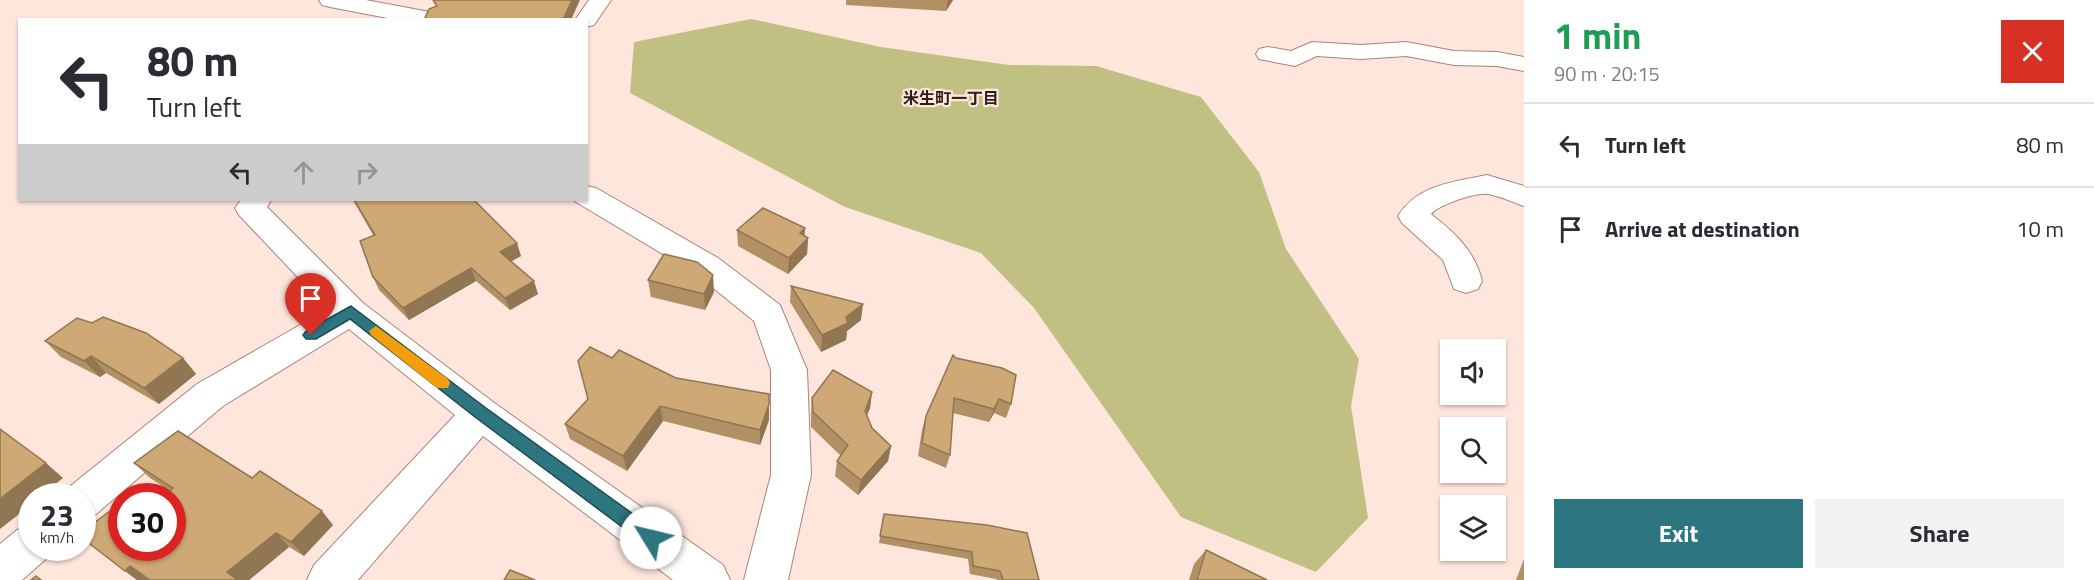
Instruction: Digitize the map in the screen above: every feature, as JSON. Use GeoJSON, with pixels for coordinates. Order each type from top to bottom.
{"type":"FeatureCollection","features":[{"type":"Feature","properties":{"kind":"street"},"geometry":{"type":"LineString","coordinates":[[330,0],[427,18]]}},
{"type":"Feature","properties":{"kind":"street"},"geometry":{"type":"LineString","coordinates":[[587,18],[600,0]]}},
{"type":"Feature","properties":{"kind":"street"},"geometry":{"type":"LineString","coordinates":[[1268,54],[1295,59],[1312,49],[1361,52],[1406,49],[1454,58],[1497,59],[1524,64]]}},
{"type":"Feature","properties":{"kind":"street"},"geometry":{"type":"LineString","coordinates":[[1466,281],[1465,271],[1453,249],[1413,216],[1425,202],[1455,190],[1487,184],[1524,196]]}},
{"type":"Feature","properties":{"kind":"street"},"geometry":{"type":"LineString","coordinates":[[588,196],[707,266],[768,314],[789,370],[791,476],[766,580]]}},
{"type":"Feature","properties":{"kind":"street"},"geometry":{"type":"LineString","coordinates":[[255,201],[250,208],[351,312],[480,413],[708,580]]}},
{"type":"Feature","properties":{"kind":"street"},"geometry":{"type":"LineString","coordinates":[[96,489],[210,394],[351,312]]}},
{"type":"Feature","properties":{"kind":"street"},"geometry":{"type":"LineString","coordinates":[[329,580],[480,413]]}},
{"type":"Feature","properties":{"kind":"street"},"geometry":{"type":"LineString","coordinates":[[0,571],[18,556]]}},
{"type":"Feature","properties":{"kind":"shaded area"},"geometry":{"type":"Polygon","coordinates":[[[751,19],[881,47],[1009,65],[1096,66],[1201,97],[1259,172],[1286,249],[1359,359],[1351,406],[1368,518],[1316,572],[1181,517],[1034,308],[981,253],[845,207],[630,93],[634,42],[751,19]]]}},
{"type":"Feature","properties":{"kind":"building"},"geometry":{"type":"Polygon","coordinates":[[[433,0],[572,0],[564,18],[425,18],[429,9],[437,6],[433,0]]]}},
{"type":"Feature","properties":{"kind":"building"},"geometry":{"type":"Polygon","coordinates":[[[355,201],[475,201],[517,243],[500,252],[534,281],[505,298],[471,268],[403,308],[373,277],[360,241],[375,235],[355,201]]]}},
{"type":"Feature","properties":{"kind":"building"},"geometry":{"type":"Polygon","coordinates":[[[763,208],[805,228],[800,233],[808,238],[789,258],[737,230],[763,208]]]}},
{"type":"Feature","properties":{"kind":"building"},"geometry":{"type":"Polygon","coordinates":[[[664,254],[697,262],[713,275],[704,294],[648,280],[664,254]]]}},
{"type":"Feature","properties":{"kind":"building"},"geometry":{"type":"Polygon","coordinates":[[[791,286],[863,304],[846,317],[848,323],[822,335],[791,286]]]}},
{"type":"Feature","properties":{"kind":"building"},"geometry":{"type":"Polygon","coordinates":[[[103,317],[146,333],[183,358],[144,388],[91,356],[84,361],[45,341],[77,318],[92,323],[103,317]]]}},
{"type":"Feature","properties":{"kind":"building"},"geometry":{"type":"Polygon","coordinates":[[[590,347],[612,358],[619,350],[676,378],[769,394],[769,404],[760,430],[660,406],[623,456],[565,424],[588,399],[578,361],[590,347]]]}},
{"type":"Feature","properties":{"kind":"building"},"geometry":{"type":"Polygon","coordinates":[[[953,355],[956,358],[1002,368],[1016,375],[1011,404],[999,399],[994,409],[954,398],[950,455],[922,443],[926,416],[953,355]]]}},
{"type":"Feature","properties":{"kind":"building"},"geometry":{"type":"Polygon","coordinates":[[[833,370],[872,392],[865,411],[872,428],[891,446],[861,480],[837,461],[848,445],[813,412],[812,398],[833,370]]]}},
{"type":"Feature","properties":{"kind":"building"},"geometry":{"type":"Polygon","coordinates":[[[0,429],[46,463],[0,499],[0,429]]]}},
{"type":"Feature","properties":{"kind":"building"},"geometry":{"type":"Polygon","coordinates":[[[178,431],[252,478],[260,471],[322,511],[291,542],[276,533],[227,572],[236,580],[150,580],[130,566],[125,571],[112,561],[186,561],[186,483],[165,483],[134,463],[178,431]]]}},
{"type":"Feature","properties":{"kind":"building"},"geometry":{"type":"Polygon","coordinates":[[[108,512],[108,558],[96,549],[96,522],[108,512]]]}},
{"type":"Feature","properties":{"kind":"building"},"geometry":{"type":"Polygon","coordinates":[[[884,514],[987,525],[1027,533],[1039,580],[1003,580],[1000,571],[973,566],[972,552],[880,536],[884,514]]]}},
{"type":"Feature","properties":{"kind":"building"},"geometry":{"type":"Polygon","coordinates":[[[1206,550],[1267,580],[1197,580],[1206,550]]]}},
{"type":"Feature","properties":{"kind":"building"},"geometry":{"type":"Polygon","coordinates":[[[510,570],[535,580],[504,580],[510,570]]]}},
{"type":"Feature","properties":{"kind":"slow traffic"},"geometry":{"type":"LineString","coordinates":[[376,331],[443,383]]}},
{"type":"Feature","properties":{"kind":"district","name":"米生町一丁目"},"geometry":{"type":"Point","coordinates":[951,98]}},
{"type":"Feature","properties":{"kind":"route"},"geometry":{"type":"LineString","coordinates":[[311,335],[351,312],[480,413],[651,538]]}}]}
